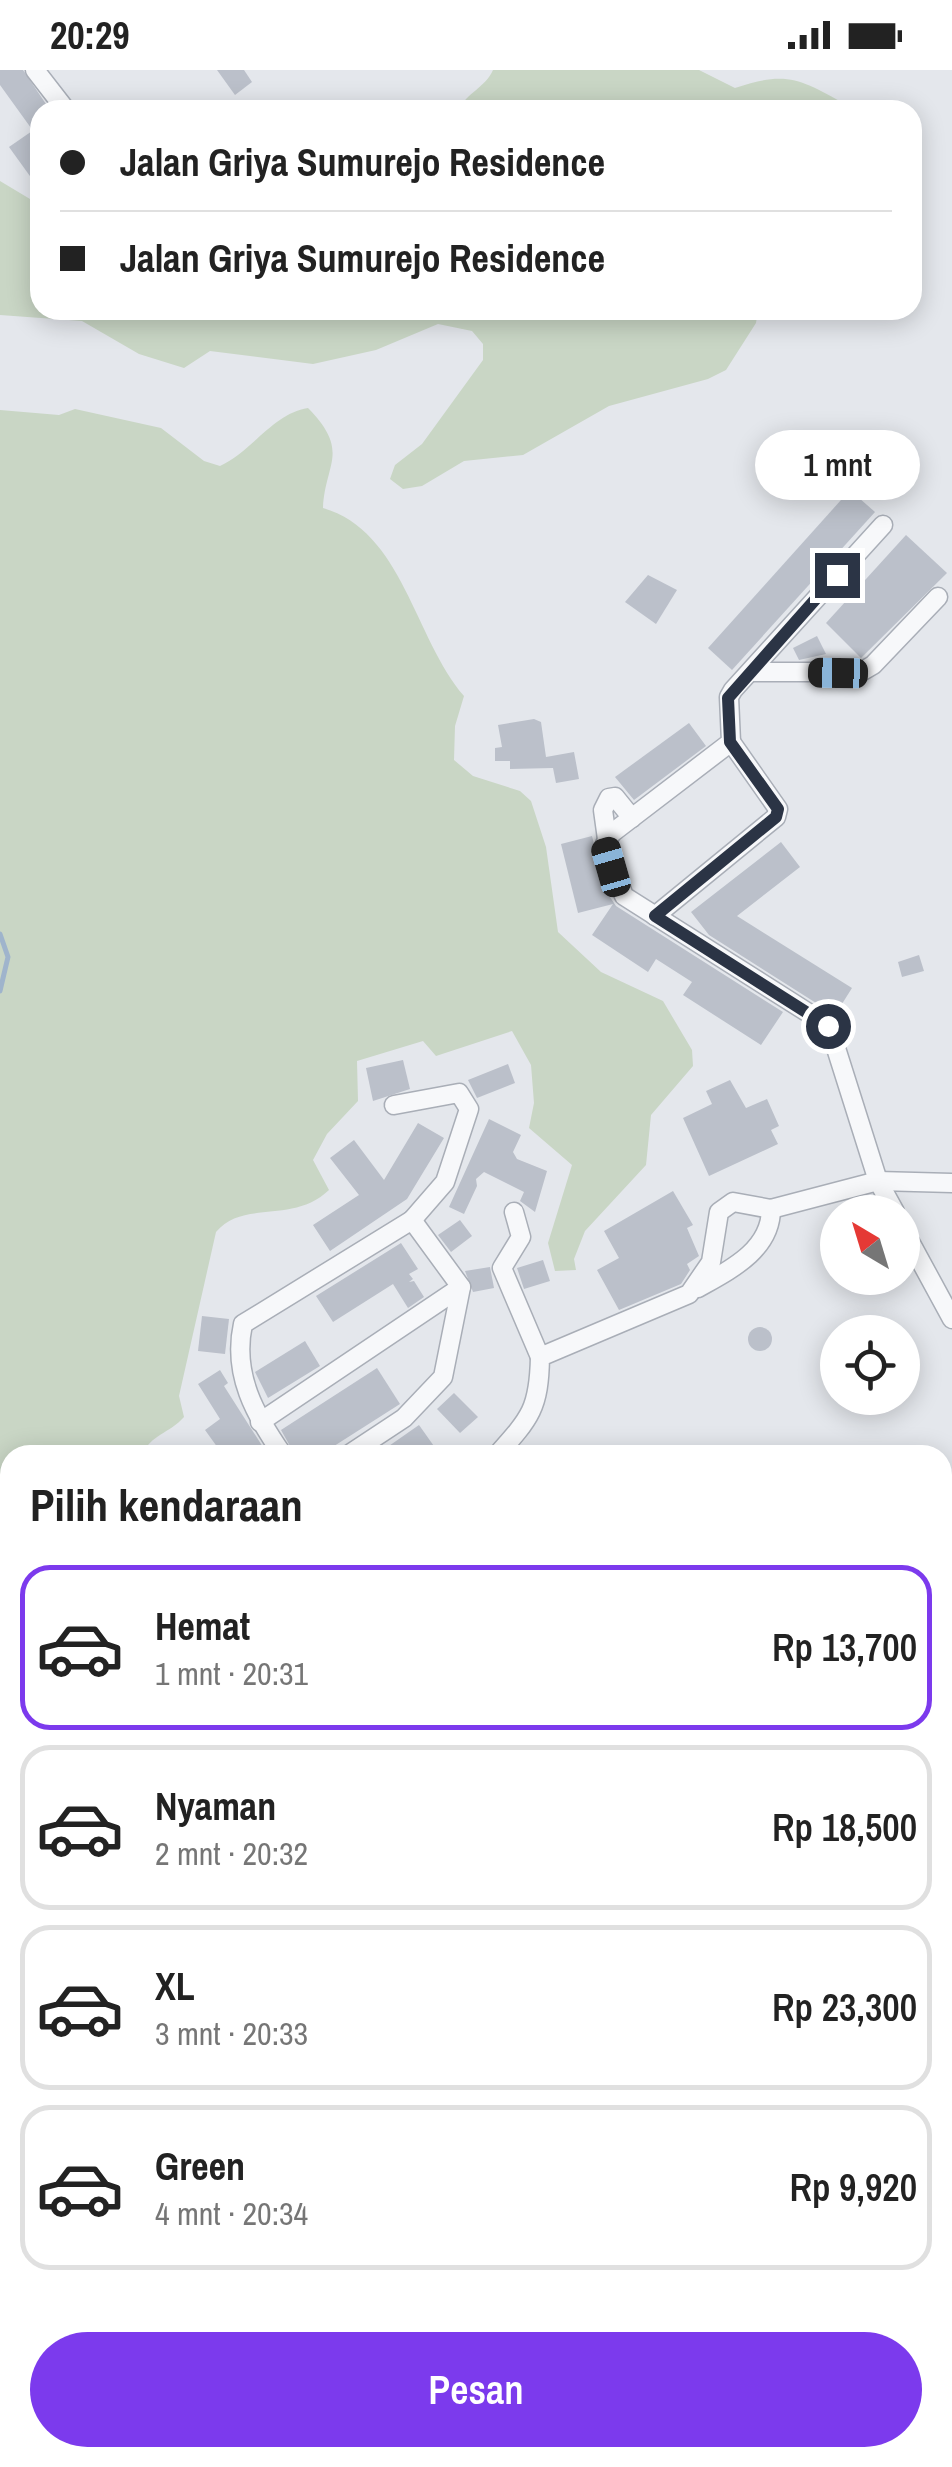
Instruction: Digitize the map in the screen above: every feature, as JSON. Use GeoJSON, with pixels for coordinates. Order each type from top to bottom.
{"type":"FeatureCollection","features":[{"type":"Feature","properties":{"kind":"street"},"geometry":{"type":"LineString","coordinates":[[34,70],[58,100]]}},
{"type":"Feature","properties":{"kind":"street"},"geometry":{"type":"LineString","coordinates":[[655,916],[776,817],[778,809],[730,742],[728,698],[882,525]]}},
{"type":"Feature","properties":{"kind":"street"},"geometry":{"type":"LineString","coordinates":[[753,672],[861,672],[873,666],[938,596]]}},
{"type":"Feature","properties":{"kind":"street"},"geometry":{"type":"LineString","coordinates":[[606,838],[730,742]]}},
{"type":"Feature","properties":{"kind":"street"},"geometry":{"type":"LineString","coordinates":[[632,818],[610,796],[603,810],[618,890],[825,1022],[885,1195]]}},
{"type":"Feature","properties":{"kind":"street"},"geometry":{"type":"LineString","coordinates":[[276,1445],[260,1422],[239,1367],[243,1324],[405,1220],[412,1220],[445,1182],[469,1109],[458,1093],[394,1105]]}},
{"type":"Feature","properties":{"kind":"street"},"geometry":{"type":"LineString","coordinates":[[689,1294],[712,1262],[719,1212],[733,1202],[771,1209],[878,1181],[952,1183]]}},
{"type":"Feature","properties":{"kind":"street"},"geometry":{"type":"LineString","coordinates":[[540,1357],[689,1294],[760,1244],[771,1225],[771,1209]]}},
{"type":"Feature","properties":{"kind":"street"},"geometry":{"type":"LineString","coordinates":[[507,1445],[532,1416],[539,1397],[540,1357],[502,1268],[521,1236],[514,1212]]}},
{"type":"Feature","properties":{"kind":"street"},"geometry":{"type":"LineString","coordinates":[[363,1445],[404,1418],[443,1377],[460,1287],[412,1220]]}},
{"type":"Feature","properties":{"kind":"street"},"geometry":{"type":"LineString","coordinates":[[920,1260],[952,1320]]}},
{"type":"Feature","properties":{"kind":"street"},"geometry":{"type":"LineString","coordinates":[[260,1422],[460,1287]]}},
{"type":"Feature","properties":{"kind":"green space"},"geometry":{"type":"Polygon","coordinates":[[[493,70],[699,70],[735,88],[768,80],[794,80],[838,100],[465,100],[493,70]]]}},
{"type":"Feature","properties":{"kind":"green space"},"geometry":{"type":"Polygon","coordinates":[[[0,181],[30,199],[30,317],[0,315],[0,181]]]}},
{"type":"Feature","properties":{"kind":"green space"},"geometry":{"type":"Polygon","coordinates":[[[68,320],[756,320],[726,370],[708,379],[609,406],[523,455],[464,461],[422,486],[403,489],[390,479],[395,465],[422,444],[483,360],[483,344],[472,331],[438,324],[376,350],[313,364],[210,351],[184,368],[139,354],[82,321],[68,320]]]}},
{"type":"Feature","properties":{"kind":"green space"},"geometry":{"type":"Polygon","coordinates":[[[308,408],[329,436],[332,458],[323,508],[350,520],[390,562],[432,645],[464,696],[455,726],[454,760],[473,776],[520,791],[531,801],[546,847],[558,932],[601,972],[663,1001],[692,1050],[693,1066],[651,1115],[646,1165],[585,1231],[574,1259],[576,1270],[555,1271],[548,1243],[572,1165],[529,1128],[534,1103],[531,1065],[512,1031],[436,1056],[423,1041],[357,1061],[358,1101],[327,1134],[313,1160],[329,1190],[300,1207],[240,1216],[216,1232],[179,1396],[184,1417],[149,1445],[0,1445],[0,410],[59,415],[75,409],[161,428],[204,461],[220,466],[296,411],[308,408]]]}},
{"type":"Feature","properties":{"kind":"building"},"geometry":{"type":"Polygon","coordinates":[[[0,70],[23,70],[43,100],[30,100],[30,127],[0,85],[0,70]]]}},
{"type":"Feature","properties":{"kind":"building"},"geometry":{"type":"Polygon","coordinates":[[[217,70],[244,70],[252,82],[235,95],[217,70]]]}},
{"type":"Feature","properties":{"kind":"building"},"geometry":{"type":"Polygon","coordinates":[[[30,132],[30,176],[9,147],[30,132]]]}},
{"type":"Feature","properties":{"kind":"building"},"geometry":{"type":"Polygon","coordinates":[[[850,490],[875,512],[732,670],[708,648],[850,490]]]}},
{"type":"Feature","properties":{"kind":"building"},"geometry":{"type":"Polygon","coordinates":[[[906,535],[947,573],[861,658],[826,623],[906,535]]]}},
{"type":"Feature","properties":{"kind":"building"},"geometry":{"type":"Polygon","coordinates":[[[648,575],[677,590],[656,624],[625,602],[648,575]]]}},
{"type":"Feature","properties":{"kind":"building"},"geometry":{"type":"Polygon","coordinates":[[[817,636],[826,654],[799,660],[793,648],[817,636]]]}},
{"type":"Feature","properties":{"kind":"building"},"geometry":{"type":"Polygon","coordinates":[[[534,719],[541,722],[546,757],[574,752],[579,779],[556,783],[553,768],[510,769],[510,761],[495,761],[495,748],[502,747],[498,725],[534,719]]]}},
{"type":"Feature","properties":{"kind":"building"},"geometry":{"type":"Polygon","coordinates":[[[689,723],[706,746],[634,800],[615,777],[689,723]]]}},
{"type":"Feature","properties":{"kind":"building"},"geometry":{"type":"Polygon","coordinates":[[[592,836],[606,891],[616,906],[783,1012],[761,1045],[683,995],[692,982],[656,959],[648,972],[592,935],[613,904],[578,913],[561,844],[592,836]]]}},
{"type":"Feature","properties":{"kind":"building"},"geometry":{"type":"Polygon","coordinates":[[[781,842],[800,867],[737,916],[852,988],[835,1015],[709,935],[691,912],[781,842]]]}},
{"type":"Feature","properties":{"kind":"building"},"geometry":{"type":"Polygon","coordinates":[[[919,955],[924,971],[902,977],[898,962],[919,955]]]}},
{"type":"Feature","properties":{"kind":"building"},"geometry":{"type":"Polygon","coordinates":[[[403,1060],[410,1089],[373,1101],[366,1068],[403,1060]]]}},
{"type":"Feature","properties":{"kind":"building"},"geometry":{"type":"Polygon","coordinates":[[[508,1064],[515,1083],[477,1098],[468,1080],[508,1064]]]}},
{"type":"Feature","properties":{"kind":"building"},"geometry":{"type":"Polygon","coordinates":[[[730,1080],[746,1108],[767,1099],[779,1126],[771,1130],[778,1144],[709,1176],[683,1118],[712,1104],[706,1091],[730,1080]]]}},
{"type":"Feature","properties":{"kind":"building"},"geometry":{"type":"Polygon","coordinates":[[[489,1119],[521,1135],[513,1152],[517,1159],[547,1171],[535,1212],[520,1201],[524,1192],[484,1172],[476,1179],[477,1186],[464,1214],[449,1207],[489,1119]]]}},
{"type":"Feature","properties":{"kind":"building"},"geometry":{"type":"Polygon","coordinates":[[[418,1123],[444,1138],[407,1199],[330,1251],[313,1225],[359,1195],[330,1158],[354,1140],[384,1180],[418,1123]]]}},
{"type":"Feature","properties":{"kind":"building"},"geometry":{"type":"Polygon","coordinates":[[[673,1191],[693,1225],[687,1228],[699,1256],[687,1264],[690,1270],[681,1284],[619,1310],[597,1270],[619,1258],[604,1231],[673,1191]]]}},
{"type":"Feature","properties":{"kind":"building"},"geometry":{"type":"Polygon","coordinates":[[[460,1220],[472,1236],[451,1252],[438,1235],[460,1220]]]}},
{"type":"Feature","properties":{"kind":"building"},"geometry":{"type":"Polygon","coordinates":[[[401,1243],[418,1269],[409,1274],[413,1279],[409,1282],[414,1281],[424,1297],[408,1308],[393,1284],[333,1322],[316,1296],[401,1243]]]}},
{"type":"Feature","properties":{"kind":"building"},"geometry":{"type":"Polygon","coordinates":[[[543,1260],[550,1281],[524,1289],[517,1268],[543,1260]]]}},
{"type":"Feature","properties":{"kind":"building"},"geometry":{"type":"Polygon","coordinates":[[[490,1267],[494,1288],[473,1292],[465,1271],[490,1267]]]}},
{"type":"Feature","properties":{"kind":"building"},"geometry":{"type":"Polygon","coordinates":[[[202,1316],[229,1319],[225,1354],[198,1351],[202,1316]]]}},
{"type":"Feature","properties":{"kind":"building"},"geometry":{"type":"Polygon","coordinates":[[[760,1327],[769,1330],[769,1348],[760,1351],[751,1348],[748,1339],[751,1330],[760,1327]]]}},
{"type":"Feature","properties":{"kind":"building"},"geometry":{"type":"Polygon","coordinates":[[[305,1341],[320,1366],[268,1398],[255,1372],[305,1341]]]}},
{"type":"Feature","properties":{"kind":"building"},"geometry":{"type":"Polygon","coordinates":[[[377,1368],[400,1404],[336,1445],[289,1445],[281,1430],[377,1368]]]}},
{"type":"Feature","properties":{"kind":"building"},"geometry":{"type":"Polygon","coordinates":[[[220,1370],[228,1383],[224,1386],[262,1445],[216,1445],[205,1430],[220,1419],[198,1384],[220,1370]]]}},
{"type":"Feature","properties":{"kind":"building"},"geometry":{"type":"Polygon","coordinates":[[[454,1393],[478,1417],[460,1433],[437,1409],[454,1393]]]}},
{"type":"Feature","properties":{"kind":"building"},"geometry":{"type":"Polygon","coordinates":[[[419,1425],[433,1445],[390,1445],[419,1425]]]}},
{"type":"Feature","properties":{"kind":"waterway"},"geometry":{"type":"LineString","coordinates":[[0,934],[8,957],[0,991]]}},
{"type":"Feature","properties":{"kind":"route"},"geometry":{"type":"LineString","coordinates":[[828,1026],[818,1016],[655,916],[776,817],[778,809],[730,742],[728,698],[837,575]]}}]}
